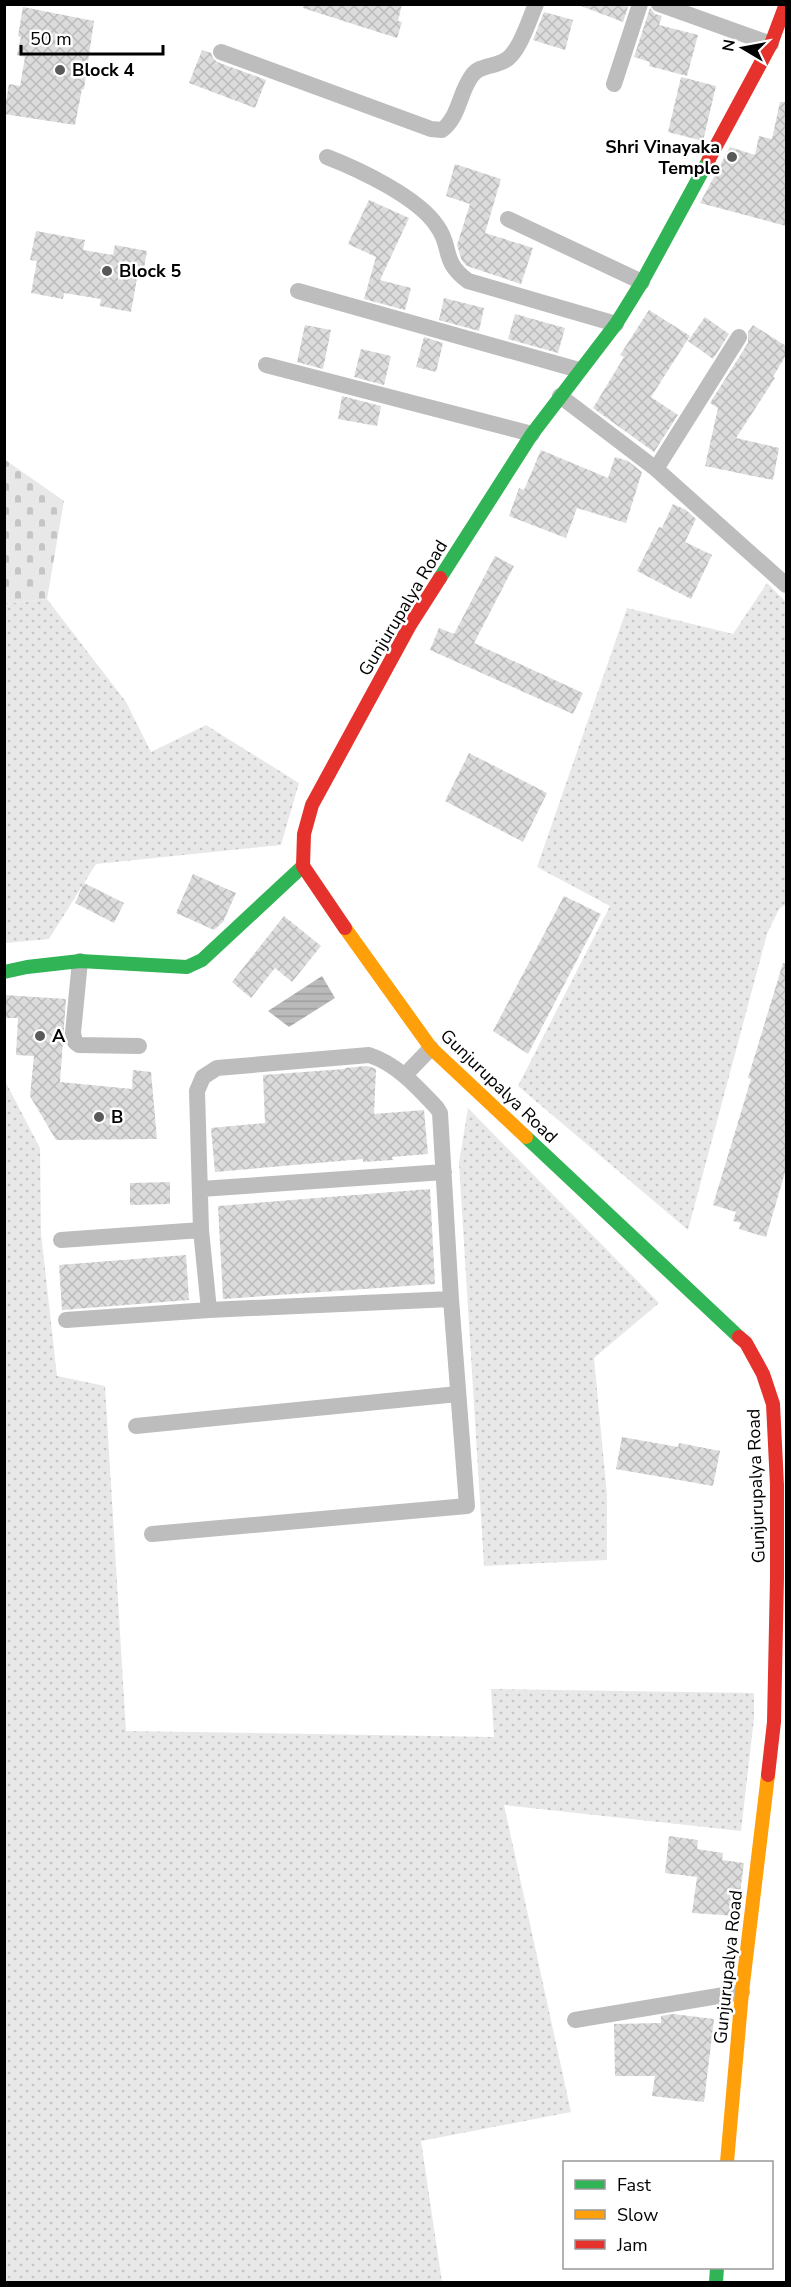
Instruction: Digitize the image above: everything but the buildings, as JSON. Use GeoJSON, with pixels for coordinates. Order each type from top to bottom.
{"type":"FeatureCollection","features":[{"type":"Feature","properties":{"kind":"street"},"geometry":{"type":"LineString","coordinates":[[221,52],[431,129],[442,130],[451,123],[471,76],[485,67],[505,61],[515,52],[536,4]]}},
{"type":"Feature","properties":{"kind":"street"},"geometry":{"type":"LineString","coordinates":[[614,84],[640,4]]}},
{"type":"Feature","properties":{"kind":"street"},"geometry":{"type":"LineString","coordinates":[[659,4],[771,44]]}},
{"type":"Feature","properties":{"kind":"street","name":"Gunjurupalya Road"},"geometry":{"type":"LineString","coordinates":[[727,2161],[742,1992],[774,1722],[777,1485],[775,1420],[770,1394],[763,1374],[746,1343],[431,1048],[357,946],[303,866],[304,834],[312,805],[410,625],[532,434],[616,324],[642,282],[771,44],[786,4]]}},
{"type":"Feature","properties":{"kind":"street"},"geometry":{"type":"LineString","coordinates":[[327,157],[362,171],[415,205],[437,224],[447,256],[455,271],[468,281],[616,324]]}},
{"type":"Feature","properties":{"kind":"street"},"geometry":{"type":"LineString","coordinates":[[508,219],[642,282]]}},
{"type":"Feature","properties":{"kind":"street"},"geometry":{"type":"LineString","coordinates":[[298,291],[579,370]]}},
{"type":"Feature","properties":{"kind":"street"},"geometry":{"type":"LineString","coordinates":[[656,469],[740,338]]}},
{"type":"Feature","properties":{"kind":"street"},"geometry":{"type":"LineString","coordinates":[[266,365],[532,434]]}},
{"type":"Feature","properties":{"kind":"street"},"geometry":{"type":"LineString","coordinates":[[560,396],[656,469],[786,585]]}},
{"type":"Feature","properties":{"kind":"street"},"geometry":{"type":"LineString","coordinates":[[4,972],[80,960],[187,967],[202,960],[303,866]]}},
{"type":"Feature","properties":{"kind":"street"},"geometry":{"type":"LineString","coordinates":[[80,960],[73,1033],[75,1042],[79,1046],[139,1046]]}},
{"type":"Feature","properties":{"kind":"street"},"geometry":{"type":"LineString","coordinates":[[405,1075],[431,1048]]}},
{"type":"Feature","properties":{"kind":"street"},"geometry":{"type":"LineString","coordinates":[[152,1534],[467,1506],[440,1113],[405,1075],[388,1063],[369,1055],[217,1068],[203,1077],[197,1091],[201,1230],[209,1310]]}},
{"type":"Feature","properties":{"kind":"street"},"geometry":{"type":"LineString","coordinates":[[201,1189],[444,1172]]}},
{"type":"Feature","properties":{"kind":"street"},"geometry":{"type":"LineString","coordinates":[[61,1240],[201,1230]]}},
{"type":"Feature","properties":{"kind":"street"},"geometry":{"type":"LineString","coordinates":[[66,1320],[209,1310],[451,1299]]}},
{"type":"Feature","properties":{"kind":"street"},"geometry":{"type":"LineString","coordinates":[[136,1426],[458,1394]]}},
{"type":"Feature","properties":{"kind":"street"},"geometry":{"type":"LineString","coordinates":[[575,2020],[742,1992]]}},
{"type":"Feature","properties":{"kind":"green space"},"geometry":{"type":"Polygon","coordinates":[[[4,459],[64,501],[47,599],[5,604],[4,459]]]}},
{"type":"Feature","properties":{"kind":"green space"},"geometry":{"type":"Polygon","coordinates":[[[767,583],[786,602],[786,904],[779,909],[767,934],[688,1230],[518,1086],[610,906],[537,867],[627,608],[733,634],[767,583]]]}},
{"type":"Feature","properties":{"kind":"green space"},"geometry":{"type":"Polygon","coordinates":[[[47,599],[126,702],[151,752],[206,725],[299,783],[281,845],[96,864],[49,939],[5,943],[4,604],[47,599]]]}},
{"type":"Feature","properties":{"kind":"green space"},"geometry":{"type":"Polygon","coordinates":[[[4,1079],[40,1148],[41,1233],[57,1376],[105,1386],[126,1731],[494,1737],[491,1689],[754,1693],[754,1719],[741,1831],[504,1805],[571,2112],[421,2141],[442,2282],[5,2282],[4,1079]]]}},
{"type":"Feature","properties":{"kind":"green space"},"geometry":{"type":"Polygon","coordinates":[[[468,1108],[659,1303],[594,1358],[607,1495],[607,1560],[484,1566],[459,1163],[468,1108]]]}},
{"type":"Feature","properties":{"kind":"shaded area"},"geometry":{"type":"Polygon","coordinates":[[[322,976],[335,998],[289,1027],[268,1011],[322,976]]]}},
{"type":"Feature","properties":{"kind":"traffic: fast"},"geometry":{"type":"LineString","coordinates":[[440,578],[532,434],[616,324],[642,282],[709,159]]}},
{"type":"Feature","properties":{"kind":"traffic: fast"},"geometry":{"type":"LineString","coordinates":[[4,972],[80,961],[187,967],[202,960],[303,866]]}},
{"type":"Feature","properties":{"kind":"traffic: fast"},"geometry":{"type":"LineString","coordinates":[[526,1137],[739,1337]]}},
{"type":"Feature","properties":{"kind":"traffic: fast"},"geometry":{"type":"LineString","coordinates":[[716,2282],[717,2269]]}},
{"type":"Feature","properties":{"kind":"traffic: slow"},"geometry":{"type":"LineString","coordinates":[[345,928],[431,1048],[526,1137]]}},
{"type":"Feature","properties":{"kind":"traffic: slow"},"geometry":{"type":"LineString","coordinates":[[727,2161],[742,1992],[768,1775]]}},
{"type":"Feature","properties":{"kind":"traffic: jam"},"geometry":{"type":"LineString","coordinates":[[709,159],[771,44],[786,4]]}},
{"type":"Feature","properties":{"kind":"traffic: jam"},"geometry":{"type":"LineString","coordinates":[[345,928],[303,866],[304,834],[312,805],[410,625],[440,578]]}},
{"type":"Feature","properties":{"kind":"traffic: jam"},"geometry":{"type":"LineString","coordinates":[[739,1337],[746,1343],[763,1374],[773,1404],[777,1485],[777,1578],[774,1722],[768,1775]]}},
{"type":"Feature","properties":{"kind":"place","name":"Block 4"},"geometry":{"type":"Point","coordinates":[60,70]}},
{"type":"Feature","properties":{"kind":"place","name":"Shri Vinayaka Temple"},"geometry":{"type":"Point","coordinates":[732,157]}},
{"type":"Feature","properties":{"kind":"place","name":"Block 5"},"geometry":{"type":"Point","coordinates":[107,271]}},
{"type":"Feature","properties":{"kind":"place","name":"A"},"geometry":{"type":"Point","coordinates":[40,1036]}},
{"type":"Feature","properties":{"kind":"place","name":"B"},"geometry":{"type":"Point","coordinates":[99,1117]}}]}
